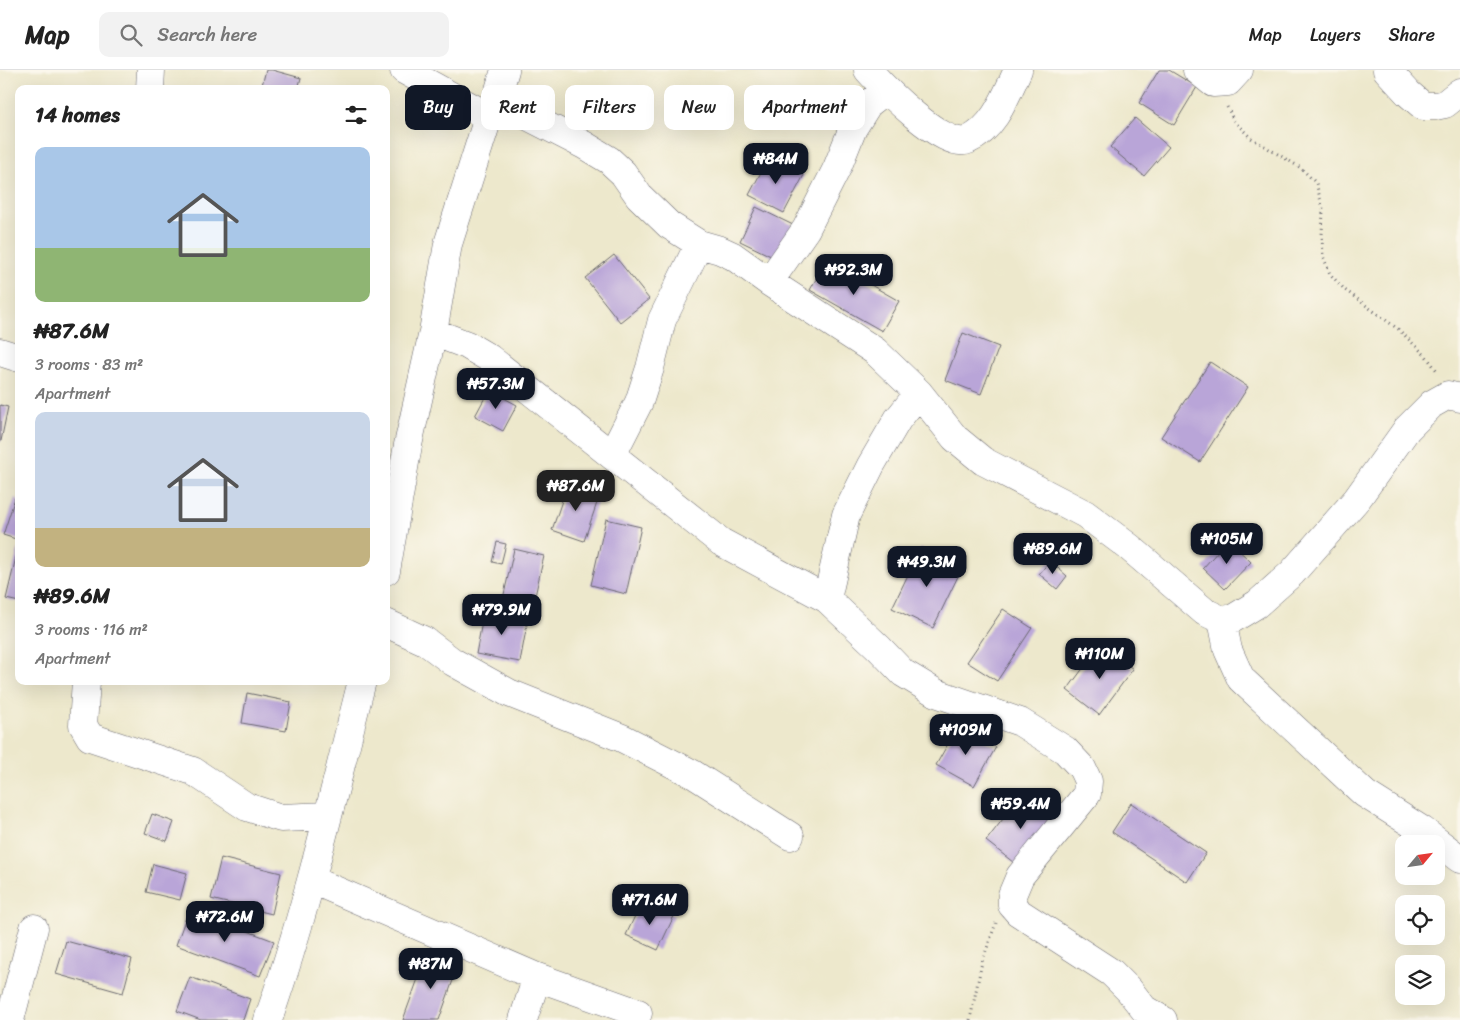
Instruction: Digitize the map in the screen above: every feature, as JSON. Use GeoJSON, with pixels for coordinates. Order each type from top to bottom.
{"type":"FeatureCollection","features":[{"type":"Feature","properties":{"kind":"street"},"geometry":{"type":"LineString","coordinates":[[150,85],[151,70]]}},
{"type":"Feature","properties":{"kind":"street"},"geometry":{"type":"LineString","coordinates":[[404,70],[473,108],[481,108]]}},
{"type":"Feature","properties":{"kind":"street"},"geometry":{"type":"LineString","coordinates":[[501,85],[506,70]]}},
{"type":"Feature","properties":{"kind":"street"},"geometry":{"type":"LineString","coordinates":[[769,282],[806,229],[837,168],[853,128],[868,104],[877,80],[929,127],[951,140],[966,141],[983,130],[993,119],[1018,70]]}},
{"type":"Feature","properties":{"kind":"street"},"geometry":{"type":"LineString","coordinates":[[1205,76],[1228,82],[1239,70]]}},
{"type":"Feature","properties":{"kind":"street"},"geometry":{"type":"LineString","coordinates":[[1387,70],[1423,106],[1445,104],[1460,92]]}},
{"type":"Feature","properties":{"kind":"street"},"geometry":{"type":"LineString","coordinates":[[390,524],[397,441],[433,332],[448,244],[485,130]]}},
{"type":"Feature","properties":{"kind":"street"},"geometry":{"type":"LineString","coordinates":[[546,130],[584,145],[609,160],[623,173],[639,196],[669,226],[699,244],[734,256],[769,282],[875,351],[919,393],[955,438],[983,461],[1085,514],[1129,547],[1205,612],[1222,620],[1234,618],[1257,604],[1292,572],[1357,499],[1407,429],[1432,404],[1454,397]]}},
{"type":"Feature","properties":{"kind":"street"},"geometry":{"type":"LineString","coordinates":[[612,455],[639,402],[662,320],[699,244]]}},
{"type":"Feature","properties":{"kind":"street"},"geometry":{"type":"LineString","coordinates":[[433,332],[467,345],[489,358],[721,542],[827,599],[879,648],[903,674],[936,693],[1020,722],[1065,750],[1082,768],[1088,781],[1087,794],[1020,876],[1012,896],[1012,905],[1018,912],[1112,974],[1129,990],[1144,1009],[1163,1020]]}},
{"type":"Feature","properties":{"kind":"street"},"geometry":{"type":"LineString","coordinates":[[0,352],[15,357]]}},
{"type":"Feature","properties":{"kind":"street"},"geometry":{"type":"LineString","coordinates":[[827,599],[846,515],[871,465],[898,419],[919,393]]}},
{"type":"Feature","properties":{"kind":"street"},"geometry":{"type":"LineString","coordinates":[[1222,620],[1228,650],[1241,679],[1365,794],[1422,830],[1460,858]]}},
{"type":"Feature","properties":{"kind":"street"},"geometry":{"type":"LineString","coordinates":[[390,625],[425,641],[453,662],[509,692],[622,738],[693,774],[790,836]]}},
{"type":"Feature","properties":{"kind":"street"},"geometry":{"type":"LineString","coordinates":[[86,685],[83,725],[90,737],[193,771],[247,807],[281,818],[328,816]]}},
{"type":"Feature","properties":{"kind":"street"},"geometry":{"type":"LineString","coordinates":[[268,1020],[285,972],[312,880],[361,685]]}},
{"type":"Feature","properties":{"kind":"street"},"geometry":{"type":"LineString","coordinates":[[312,880],[537,976],[638,1013]]}},
{"type":"Feature","properties":{"kind":"street"},"geometry":{"type":"LineString","coordinates":[[10,1020],[34,928]]}},
{"type":"Feature","properties":{"kind":"street"},"geometry":{"type":"LineString","coordinates":[[523,1020],[537,976]]}},
{"type":"Feature","properties":{"kind":"path"},"geometry":{"type":"LineString","coordinates":[[1205,76],[1234,121],[1251,138],[1301,168],[1316,183],[1323,209],[1322,235],[1324,256],[1330,274],[1345,290],[1398,329],[1426,356],[1454,397]]}},
{"type":"Feature","properties":{"kind":"path"},"geometry":{"type":"LineString","coordinates":[[970,1020],[982,962],[994,926],[1004,908],[1012,905]]}},
{"type":"Feature","properties":{"kind":"building"},"geometry":{"type":"Polygon","coordinates":[[[266,70],[301,78],[299,85],[262,85],[266,70]]]}},
{"type":"Feature","properties":{"kind":"building"},"geometry":{"type":"Polygon","coordinates":[[[1159,70],[1169,70],[1197,87],[1174,125],[1139,103],[1159,70]]]}},
{"type":"Feature","properties":{"kind":"building"},"geometry":{"type":"Polygon","coordinates":[[[1135,118],[1169,147],[1144,176],[1110,147],[1135,118]]]}},
{"type":"Feature","properties":{"kind":"building"},"geometry":{"type":"Polygon","coordinates":[[[769,157],[804,175],[784,213],[749,195],[769,157]]]}},
{"type":"Feature","properties":{"kind":"building"},"geometry":{"type":"Polygon","coordinates":[[[756,207],[793,225],[777,259],[740,241],[756,207]]]}},
{"type":"Feature","properties":{"kind":"building"},"geometry":{"type":"Polygon","coordinates":[[[614,255],[649,299],[620,322],[585,278],[614,255]]]}},
{"type":"Feature","properties":{"kind":"building"},"geometry":{"type":"Polygon","coordinates":[[[827,260],[899,301],[882,331],[810,290],[827,260]]]}},
{"type":"Feature","properties":{"kind":"building"},"geometry":{"type":"Polygon","coordinates":[[[963,333],[999,347],[981,394],[945,380],[963,333]]]}},
{"type":"Feature","properties":{"kind":"building"},"geometry":{"type":"Polygon","coordinates":[[[1210,362],[1248,387],[1200,462],[1161,437],[1210,362]]]}},
{"type":"Feature","properties":{"kind":"building"},"geometry":{"type":"Polygon","coordinates":[[[489,390],[517,405],[503,431],[475,416],[489,390]]]}},
{"type":"Feature","properties":{"kind":"building"},"geometry":{"type":"Polygon","coordinates":[[[0,405],[8,407],[1,441],[0,441],[0,405]]]}},
{"type":"Feature","properties":{"kind":"building"},"geometry":{"type":"Polygon","coordinates":[[[568,483],[600,494],[584,541],[552,530],[568,483]]]}},
{"type":"Feature","properties":{"kind":"building"},"geometry":{"type":"Polygon","coordinates":[[[15,498],[15,539],[3,535],[15,498]]]}},
{"type":"Feature","properties":{"kind":"building"},"geometry":{"type":"Polygon","coordinates":[[[606,519],[641,527],[626,594],[591,585],[606,519]]]}},
{"type":"Feature","properties":{"kind":"building"},"geometry":{"type":"Polygon","coordinates":[[[1228,540],[1251,562],[1225,589],[1203,568],[1228,540]]]}},
{"type":"Feature","properties":{"kind":"building"},"geometry":{"type":"Polygon","coordinates":[[[497,542],[506,544],[501,564],[492,562],[497,542]]]}},
{"type":"Feature","properties":{"kind":"building"},"geometry":{"type":"Polygon","coordinates":[[[921,548],[962,568],[933,628],[892,608],[921,548]]]}},
{"type":"Feature","properties":{"kind":"building"},"geometry":{"type":"Polygon","coordinates":[[[514,549],[544,556],[533,605],[503,599],[514,549]]]}},
{"type":"Feature","properties":{"kind":"building"},"geometry":{"type":"Polygon","coordinates":[[[1050,561],[1067,576],[1057,589],[1039,574],[1050,561]]]}},
{"type":"Feature","properties":{"kind":"building"},"geometry":{"type":"Polygon","coordinates":[[[15,562],[15,601],[6,599],[15,562]]]}},
{"type":"Feature","properties":{"kind":"building"},"geometry":{"type":"Polygon","coordinates":[[[1003,609],[1032,628],[997,681],[967,662],[1003,609]]]}},
{"type":"Feature","properties":{"kind":"building"},"geometry":{"type":"Polygon","coordinates":[[[484,611],[528,619],[520,662],[476,654],[484,611]]]}},
{"type":"Feature","properties":{"kind":"building"},"geometry":{"type":"Polygon","coordinates":[[[1101,644],[1133,669],[1099,715],[1067,690],[1101,644]]]}},
{"type":"Feature","properties":{"kind":"building"},"geometry":{"type":"Polygon","coordinates":[[[247,693],[291,702],[286,731],[242,723],[247,693]]]}},
{"type":"Feature","properties":{"kind":"building"},"geometry":{"type":"Polygon","coordinates":[[[958,726],[996,747],[974,786],[936,765],[958,726]]]}},
{"type":"Feature","properties":{"kind":"building"},"geometry":{"type":"Polygon","coordinates":[[[1023,793],[1055,818],[1018,866],[986,841],[1023,793]]]}},
{"type":"Feature","properties":{"kind":"building"},"geometry":{"type":"Polygon","coordinates":[[[1131,803],[1206,853],[1187,882],[1112,832],[1131,803]]]}},
{"type":"Feature","properties":{"kind":"building"},"geometry":{"type":"Polygon","coordinates":[[[152,814],[174,822],[167,841],[145,833],[152,814]]]}},
{"type":"Feature","properties":{"kind":"building"},"geometry":{"type":"Polygon","coordinates":[[[221,858],[281,873],[272,914],[211,899],[221,858]]]}},
{"type":"Feature","properties":{"kind":"building"},"geometry":{"type":"Polygon","coordinates":[[[153,864],[187,873],[180,900],[146,892],[153,864]]]}},
{"type":"Feature","properties":{"kind":"building"},"geometry":{"type":"Polygon","coordinates":[[[642,901],[674,916],[658,950],[626,935],[642,901]]]}},
{"type":"Feature","properties":{"kind":"building"},"geometry":{"type":"Polygon","coordinates":[[[189,909],[274,941],[260,976],[176,945],[189,909]]]}},
{"type":"Feature","properties":{"kind":"building"},"geometry":{"type":"Polygon","coordinates":[[[66,941],[132,959],[123,993],[56,974],[66,941]]]}},
{"type":"Feature","properties":{"kind":"building"},"geometry":{"type":"Polygon","coordinates":[[[427,954],[458,966],[439,1020],[403,1020],[427,954]]]}},
{"type":"Feature","properties":{"kind":"building"},"geometry":{"type":"Polygon","coordinates":[[[190,977],[250,999],[243,1020],[201,1020],[177,1011],[190,977]]]}}]}
